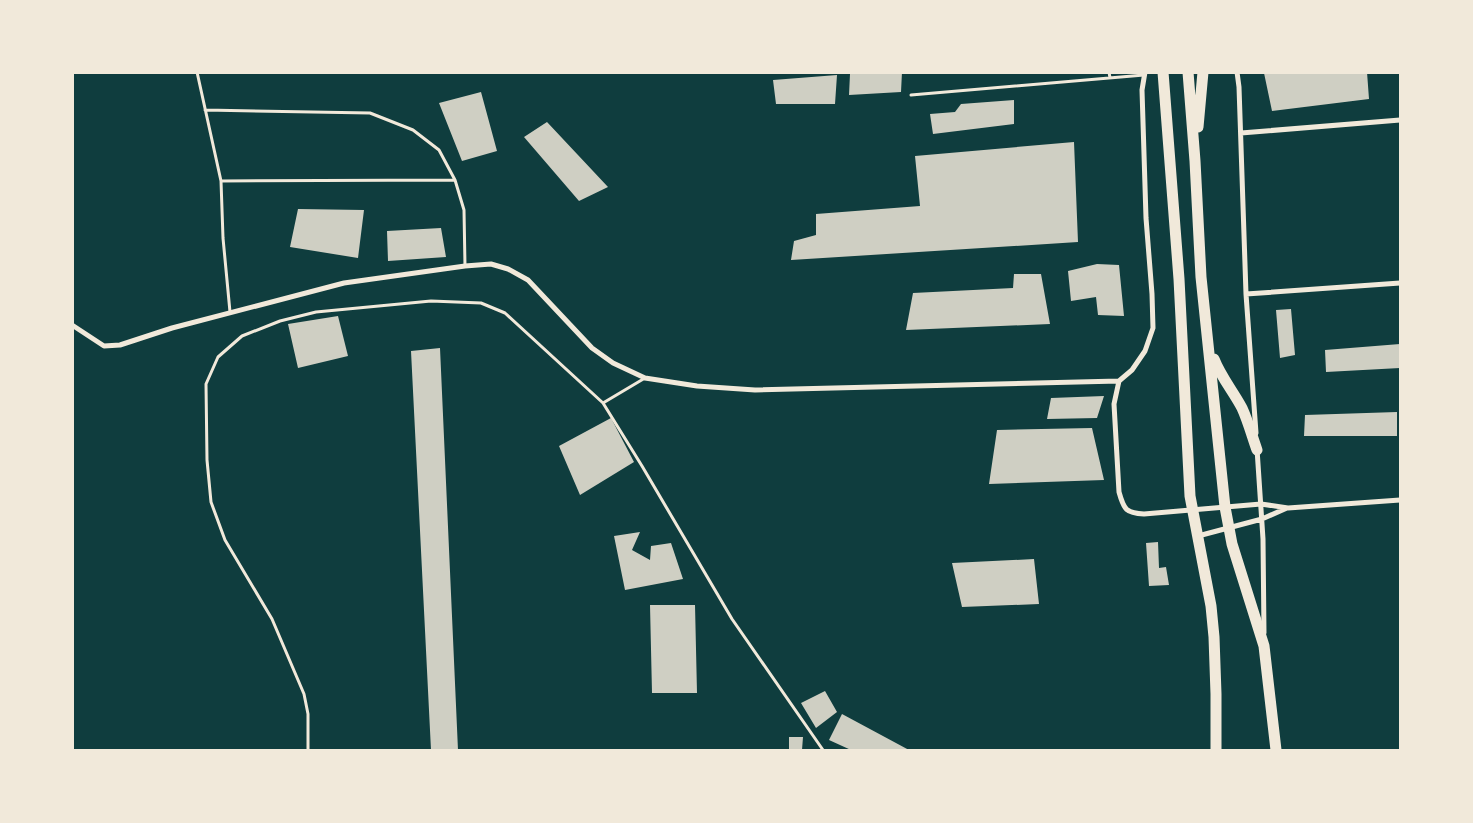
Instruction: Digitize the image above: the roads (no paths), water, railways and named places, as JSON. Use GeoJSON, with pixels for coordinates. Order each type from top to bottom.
{"type":"FeatureCollection","features":[{"type":"Feature","properties":{"kind":"main road"},"geometry":{"type":"LineString","coordinates":[[1163,72],[1179,279],[1190,496],[1211,606],[1214,637],[1216,750]]}},
{"type":"Feature","properties":{"kind":"main road"},"geometry":{"type":"LineString","coordinates":[[1188,72],[1201,277],[1226,507],[1229,528],[1245,587],[1264,646],[1276,750]]}},
{"type":"Feature","properties":{"kind":"main road"},"geometry":{"type":"LineString","coordinates":[[1195,161],[1203,72]]}},
{"type":"Feature","properties":{"kind":"main road"},"geometry":{"type":"LineString","coordinates":[[1208,341],[1222,377],[1242,408],[1257,450]]}},
{"type":"Feature","properties":{"kind":"street"},"geometry":{"type":"LineString","coordinates":[[1237,72],[1240,87],[1246,294],[1262,519],[1264,646]]}},
{"type":"Feature","properties":{"kind":"street"},"geometry":{"type":"LineString","coordinates":[[1144,74],[1142,90],[1146,218],[1153,328],[1145,351],[1132,370],[1119,381],[1114,404],[1119,492],[1122,505],[1128,512],[1144,514],[1261,504],[1288,508],[1400,500]]}},
{"type":"Feature","properties":{"kind":"street"},"geometry":{"type":"LineString","coordinates":[[1241,133],[1400,120]]}},
{"type":"Feature","properties":{"kind":"street"},"geometry":{"type":"LineString","coordinates":[[72,325],[104,346],[120,345],[159,331],[344,283],[491,264],[508,269],[528,280],[592,348],[613,364],[645,378],[697,386],[755,390],[1119,381]]}},
{"type":"Feature","properties":{"kind":"street"},"geometry":{"type":"LineString","coordinates":[[1246,294],[1400,283]]}},
{"type":"Feature","properties":{"kind":"street"},"geometry":{"type":"LineString","coordinates":[[1197,536],[1262,519],[1288,508]]}},
{"type":"Feature","properties":{"kind":"lane"},"geometry":{"type":"LineString","coordinates":[[197,72],[220,181],[230,312]]}},
{"type":"Feature","properties":{"kind":"lane"},"geometry":{"type":"LineString","coordinates":[[1109,72],[1110,78]]}},
{"type":"Feature","properties":{"kind":"lane"},"geometry":{"type":"LineString","coordinates":[[911,95],[1144,74]]}},
{"type":"Feature","properties":{"kind":"lane"},"geometry":{"type":"LineString","coordinates":[[205,110],[370,113],[413,130],[439,150],[455,180],[464,210],[465,266]]}},
{"type":"Feature","properties":{"kind":"lane"},"geometry":{"type":"LineString","coordinates":[[220,181],[455,180]]}},
{"type":"Feature","properties":{"kind":"lane"},"geometry":{"type":"LineString","coordinates":[[308,750],[308,714],[304,694],[272,618],[225,540],[211,502],[207,460],[206,384],[218,357],[242,336],[280,321],[316,312],[431,302],[480,303],[505,312],[603,403],[732,619],[824,750]]}},
{"type":"Feature","properties":{"kind":"lane"},"geometry":{"type":"LineString","coordinates":[[603,403],[645,378]]}}]}
